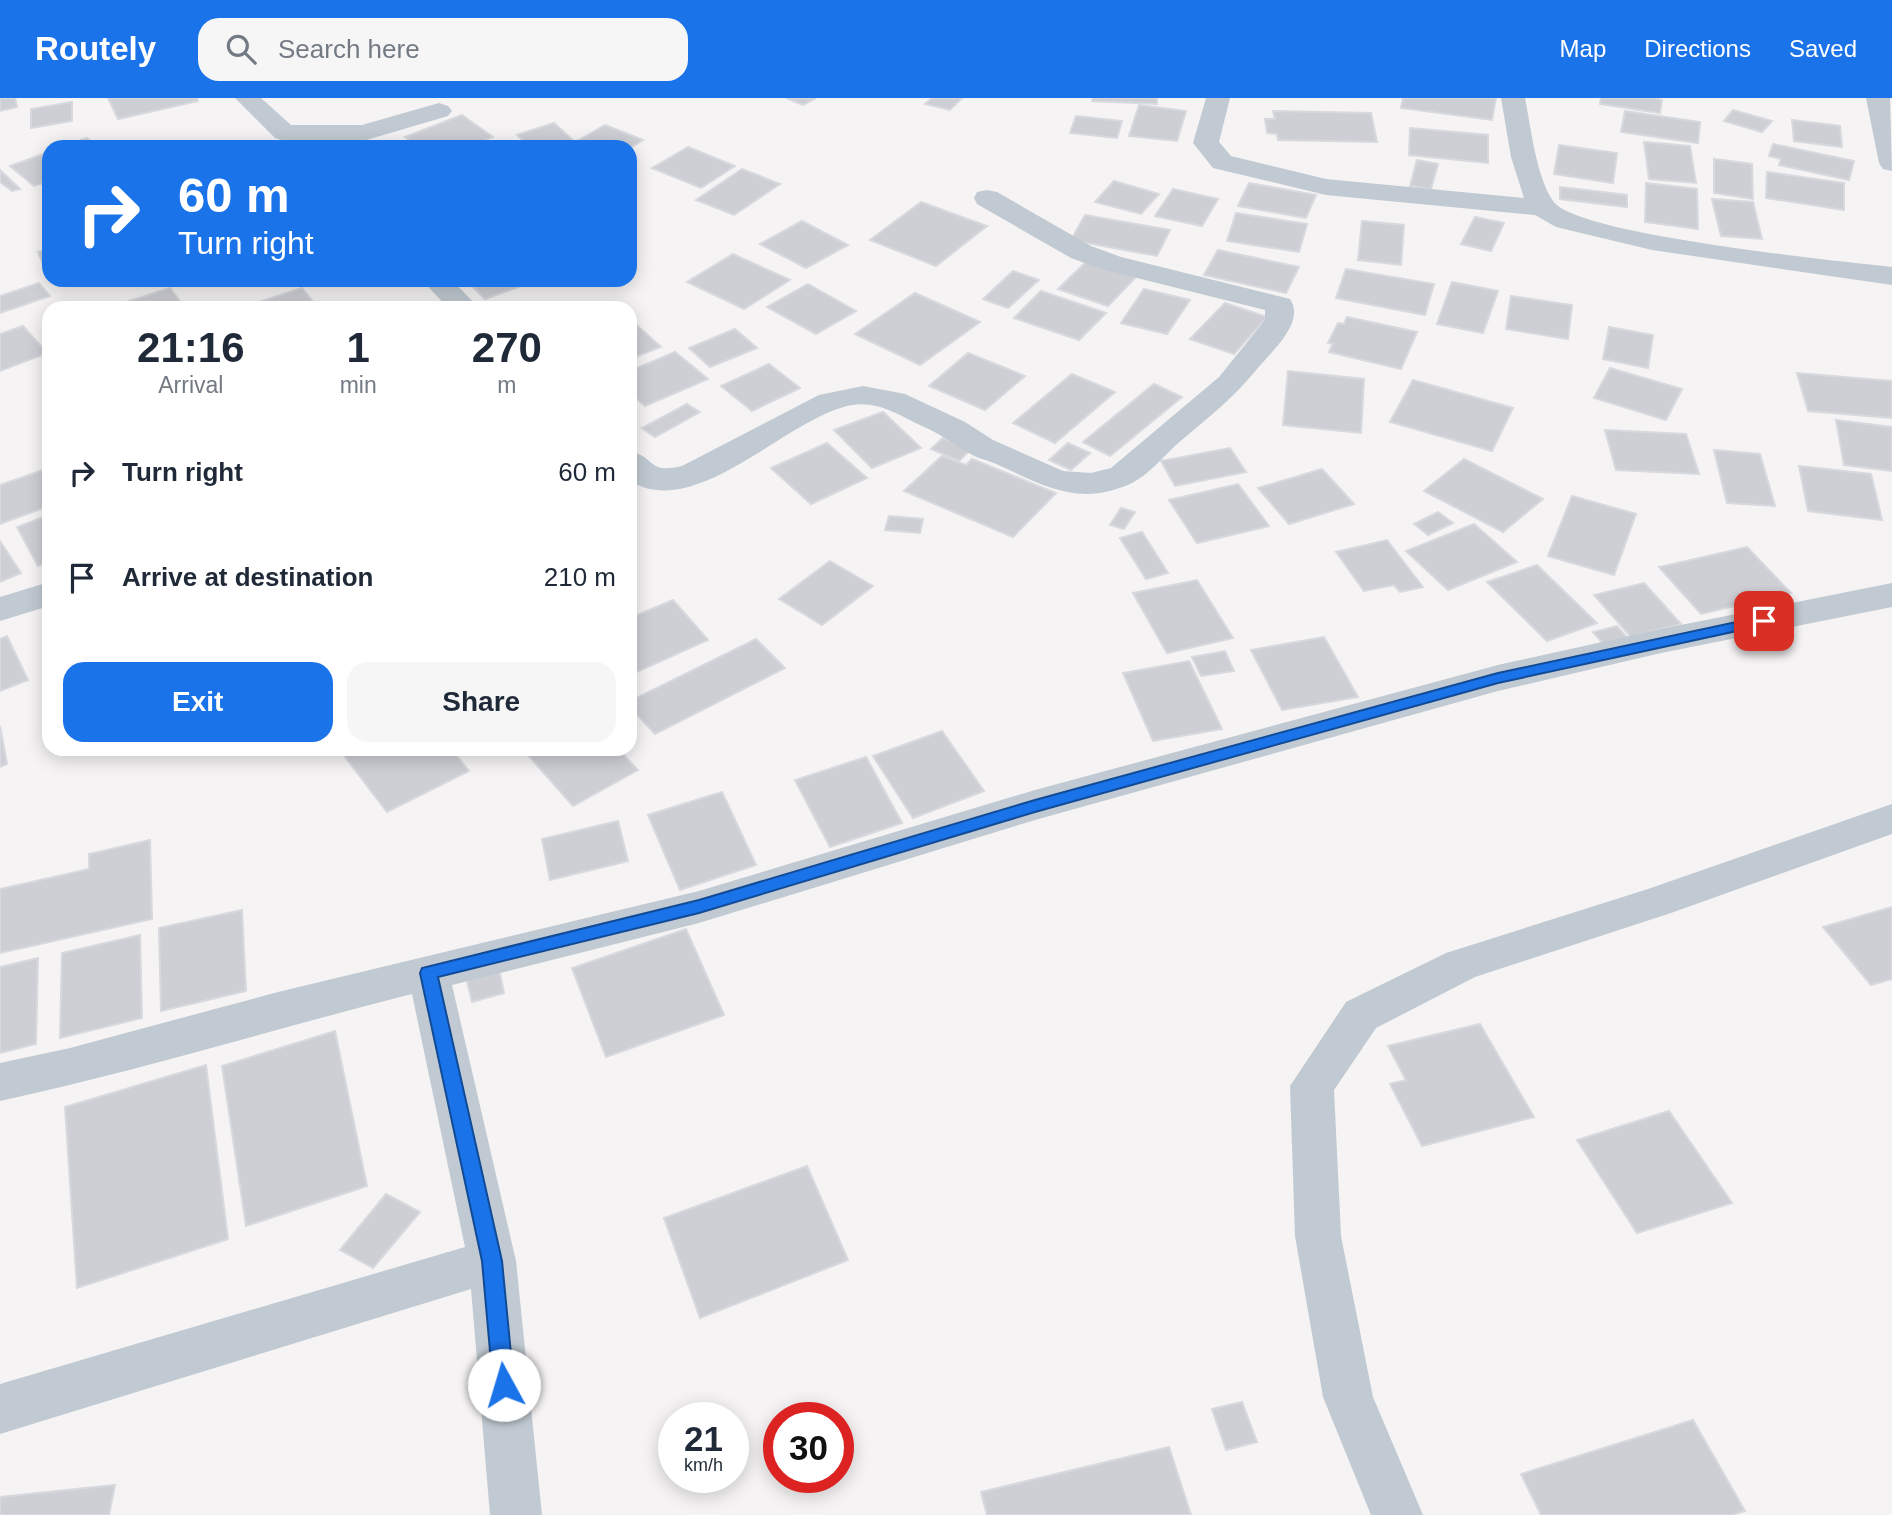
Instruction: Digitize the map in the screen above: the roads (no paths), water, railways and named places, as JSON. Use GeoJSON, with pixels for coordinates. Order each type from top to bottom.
{"type":"FeatureCollection","features":[{"type":"Feature","properties":{"kind":"street"},"geometry":{"type":"LineString","coordinates":[[247,98],[292,140],[363,134],[439,111]]}},
{"type":"Feature","properties":{"kind":"street"},"geometry":{"type":"LineString","coordinates":[[1217,98],[1206,143],[1222,162],[1326,187],[1543,208],[1571,225],[1640,239],[1892,276]]}},
{"type":"Feature","properties":{"kind":"street"},"geometry":{"type":"LineString","coordinates":[[1513,98],[1519,134],[1543,208]]}},
{"type":"Feature","properties":{"kind":"street"},"geometry":{"type":"LineString","coordinates":[[1878,98],[1892,163],[1889,174],[1892,184]]}},
{"type":"Feature","properties":{"kind":"street"},"geometry":{"type":"LineString","coordinates":[[637,469],[642,475],[653,478],[670,478],[727,459],[817,404],[835,397],[882,396],[901,401],[965,434],[977,444],[1012,459],[1025,469],[1068,484],[1101,483],[1122,475],[1230,383],[1280,321],[1280,305],[1111,263],[1081,252],[987,198]]}},
{"type":"Feature","properties":{"kind":"street"},"geometry":{"type":"LineString","coordinates":[[443,287],[458,301]]}},
{"type":"Feature","properties":{"kind":"street"},"geometry":{"type":"LineString","coordinates":[[0,609],[42,596]]}},
{"type":"Feature","properties":{"kind":"street"},"geometry":{"type":"LineString","coordinates":[[0,1082],[71,1067],[428,973],[699,907],[1035,806],[1498,678],[1661,641],[1892,596]]}},
{"type":"Feature","properties":{"kind":"street"},"geometry":{"type":"LineString","coordinates":[[1397,1515],[1348,1397],[1318,1236],[1312,1086],[1360,1015],[1461,965],[1657,902],[1892,819]]}},
{"type":"Feature","properties":{"kind":"street"},"geometry":{"type":"LineString","coordinates":[[428,973],[492,1261],[516,1515]]}},
{"type":"Feature","properties":{"kind":"street"},"geometry":{"type":"LineString","coordinates":[[0,1409],[492,1261]]}}]}
